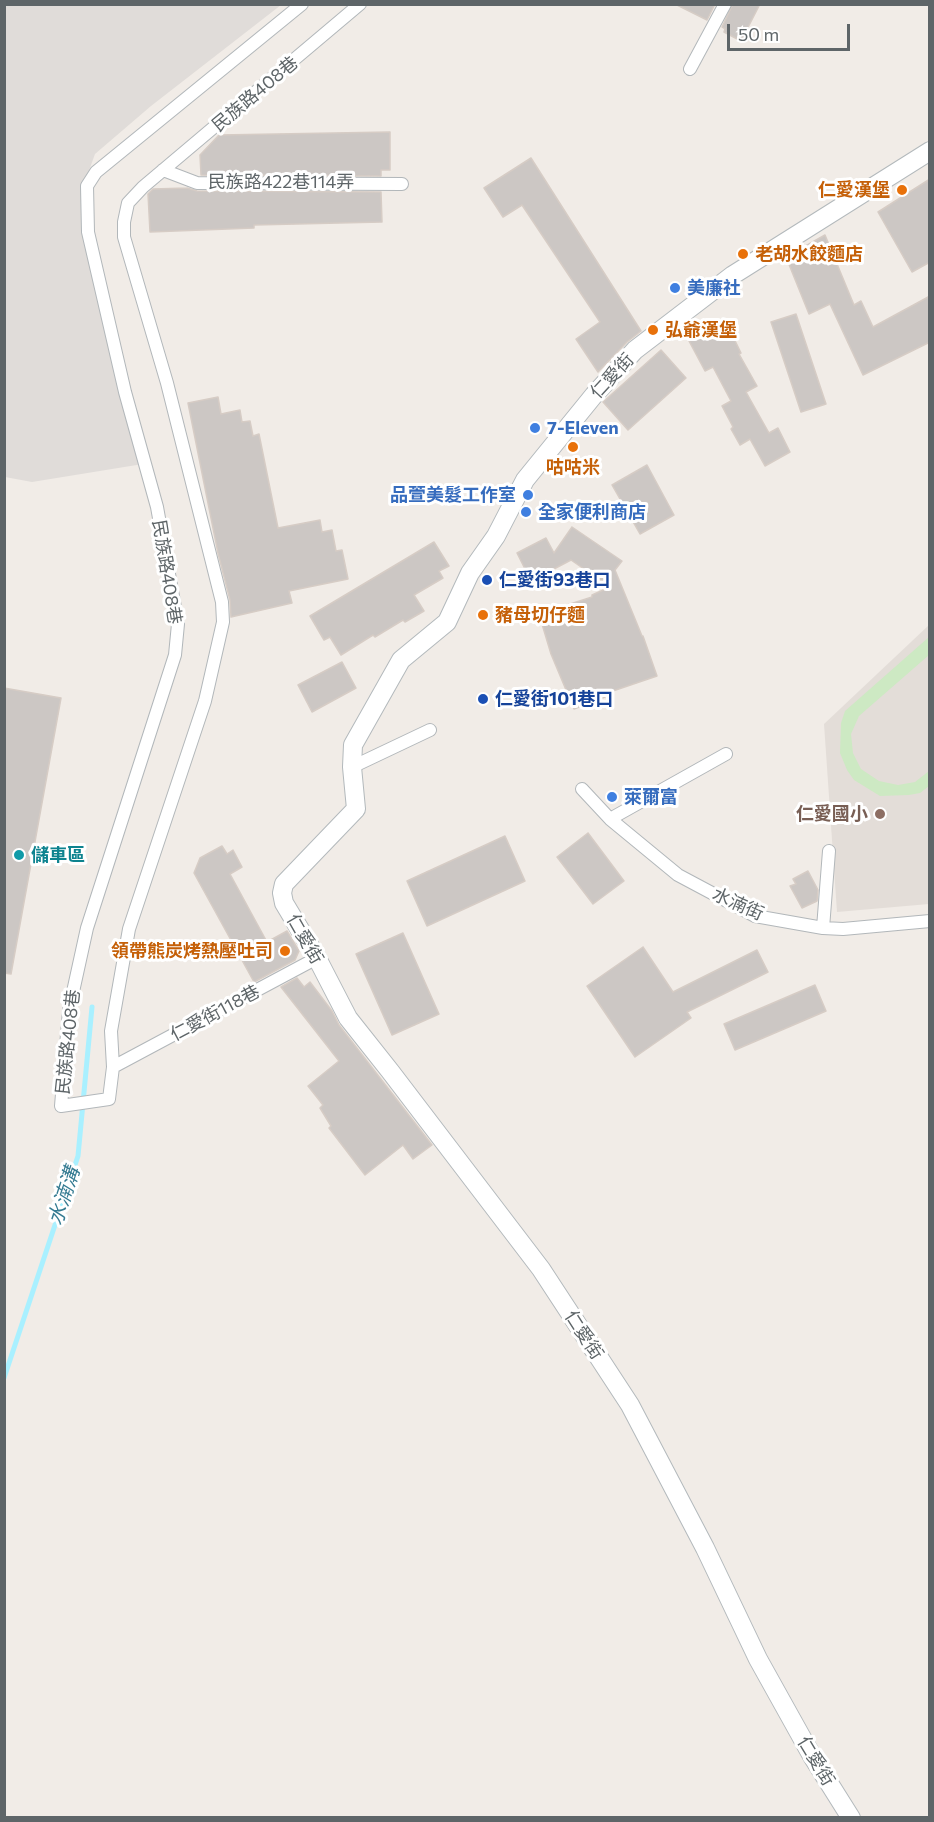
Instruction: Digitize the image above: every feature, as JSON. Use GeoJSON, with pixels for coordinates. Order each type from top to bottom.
{"type":"FeatureCollection","features":[{"type":"Feature","properties":{"kind":"street","name":"民族路408巷"},"geometry":{"type":"LineString","coordinates":[[302,4],[96,172],[87,186],[88,232],[125,392],[157,507],[178,624],[175,655],[87,928],[69,1010],[61,1106],[109,1099],[113,1067],[111,1031],[129,929],[205,701],[223,622],[222,602],[167,383],[124,237],[128,203],[163,170],[360,4]]}},
{"type":"Feature","properties":{"kind":"street"},"geometry":{"type":"LineString","coordinates":[[690,69],[725,4]]}},
{"type":"Feature","properties":{"kind":"street","name":"仁愛街"},"geometry":{"type":"LineString","coordinates":[[851,1818],[812,1756],[758,1659],[705,1548],[630,1405],[541,1269],[348,1018],[317,958],[284,903],[282,893],[284,884],[356,809],[352,767],[353,745],[401,660],[447,622],[470,573],[496,536],[525,480],[594,396],[635,350],[734,274],[930,151]]}},
{"type":"Feature","properties":{"kind":"street","name":"民族路422巷114弄"},"geometry":{"type":"LineString","coordinates":[[163,170],[197,183],[402,184]]}},
{"type":"Feature","properties":{"kind":"street"},"geometry":{"type":"LineString","coordinates":[[352,767],[430,730]]}},
{"type":"Feature","properties":{"kind":"street"},"geometry":{"type":"LineString","coordinates":[[610,819],[726,754]]}},
{"type":"Feature","properties":{"kind":"street","name":"水湳街"},"geometry":{"type":"LineString","coordinates":[[582,789],[610,819],[678,875],[755,916],[823,928],[843,929],[930,921]]}},
{"type":"Feature","properties":{"kind":"street"},"geometry":{"type":"LineString","coordinates":[[823,928],[829,850]]}},
{"type":"Feature","properties":{"kind":"street","name":"仁愛街118巷"},"geometry":{"type":"LineString","coordinates":[[113,1067],[317,958]]}},
{"type":"Feature","properties":{"kind":"shaded area"},"geometry":{"type":"Polygon","coordinates":[[[4,5],[281,5],[151,106],[95,154],[86,179],[87,206],[149,463],[32,482],[5,477],[4,5]]]}},
{"type":"Feature","properties":{"kind":"shaded area","name":"仁愛國小"},"geometry":{"type":"Polygon","coordinates":[[[929,625],[929,904],[837,912],[824,724],[929,625]]]}},
{"type":"Feature","properties":{"kind":"green space"},"geometry":{"type":"Polygon","coordinates":[[[929,637],[929,655],[859,716],[851,734],[853,753],[861,769],[879,781],[898,785],[915,782],[929,771],[929,786],[920,793],[880,796],[854,780],[847,770],[840,753],[841,723],[845,711],[929,637]]]}},
{"type":"Feature","properties":{"kind":"building"},"geometry":{"type":"Polygon","coordinates":[[[675,4],[715,4],[707,20],[675,4]]]}},
{"type":"Feature","properties":{"kind":"building"},"geometry":{"type":"Polygon","coordinates":[[[733,4],[760,4],[741,41],[724,32],[725,29],[722,27],[733,4]]]}},
{"type":"Feature","properties":{"kind":"building"},"geometry":{"type":"Polygon","coordinates":[[[390,132],[390,170],[381,170],[381,176],[201,175],[200,155],[219,135],[390,132]]]}},
{"type":"Feature","properties":{"kind":"building"},"geometry":{"type":"Polygon","coordinates":[[[531,158],[641,331],[598,372],[576,339],[600,322],[522,205],[503,217],[484,188],[531,158]]]}},
{"type":"Feature","properties":{"kind":"building"},"geometry":{"type":"Polygon","coordinates":[[[930,179],[930,262],[912,272],[878,212],[930,179]]]}},
{"type":"Feature","properties":{"kind":"building"},"geometry":{"type":"Polygon","coordinates":[[[187,188],[197,191],[381,192],[382,222],[254,225],[254,228],[150,232],[148,194],[153,189],[187,188]]]}},
{"type":"Feature","properties":{"kind":"building"},"geometry":{"type":"Polygon","coordinates":[[[825,235],[854,305],[861,301],[873,327],[930,296],[930,342],[863,375],[830,304],[809,314],[786,257],[825,235]]]}},
{"type":"Feature","properties":{"kind":"building"},"geometry":{"type":"Polygon","coordinates":[[[796,314],[826,404],[801,412],[771,322],[796,314]]]}},
{"type":"Feature","properties":{"kind":"building"},"geometry":{"type":"Polygon","coordinates":[[[726,322],[741,353],[739,354],[757,386],[746,392],[769,433],[778,428],[790,452],[765,466],[750,439],[740,445],[722,406],[731,401],[713,367],[705,371],[689,341],[726,322]]]}},
{"type":"Feature","properties":{"kind":"building"},"geometry":{"type":"Polygon","coordinates":[[[661,350],[686,378],[628,430],[603,402],[661,350]]]}},
{"type":"Feature","properties":{"kind":"building"},"geometry":{"type":"Polygon","coordinates":[[[218,397],[221,414],[240,410],[242,422],[250,421],[253,436],[259,434],[278,528],[320,520],[322,532],[332,530],[336,551],[342,550],[348,579],[289,591],[292,603],[231,617],[230,600],[218,553],[188,403],[218,397]]]}},
{"type":"Feature","properties":{"kind":"building"},"geometry":{"type":"Polygon","coordinates":[[[647,465],[674,515],[640,534],[612,485],[647,465]]]}},
{"type":"Feature","properties":{"kind":"building"},"geometry":{"type":"Polygon","coordinates":[[[572,527],[622,561],[615,570],[657,676],[604,694],[605,697],[574,709],[551,654],[539,614],[592,597],[610,587],[571,560],[531,581],[517,553],[546,538],[554,553],[572,527]]]}},
{"type":"Feature","properties":{"kind":"building"},"geometry":{"type":"Polygon","coordinates":[[[434,542],[449,566],[439,571],[443,578],[414,595],[424,611],[405,622],[403,620],[375,637],[373,635],[341,655],[330,637],[324,640],[310,616],[434,542]]]}},
{"type":"Feature","properties":{"kind":"building"},"geometry":{"type":"Polygon","coordinates":[[[342,662],[356,688],[312,712],[298,685],[342,662]]]}},
{"type":"Feature","properties":{"kind":"building","name":"儲車區"},"geometry":{"type":"Polygon","coordinates":[[[4,688],[61,698],[11,974],[4,973],[4,688]]]}},
{"type":"Feature","properties":{"kind":"building"},"geometry":{"type":"Polygon","coordinates":[[[588,833],[624,881],[593,904],[557,857],[588,833]]]}},
{"type":"Feature","properties":{"kind":"building"},"geometry":{"type":"Polygon","coordinates":[[[505,836],[525,881],[427,926],[407,881],[505,836]]]}},
{"type":"Feature","properties":{"kind":"building"},"geometry":{"type":"Polygon","coordinates":[[[222,846],[227,854],[233,850],[242,867],[230,874],[267,942],[287,931],[299,951],[295,960],[254,982],[194,873],[200,858],[222,846]]]}},
{"type":"Feature","properties":{"kind":"building"},"geometry":{"type":"Polygon","coordinates":[[[808,871],[818,890],[817,901],[802,908],[790,886],[796,884],[793,879],[808,871]]]}},
{"type":"Feature","properties":{"kind":"building"},"geometry":{"type":"Polygon","coordinates":[[[403,933],[439,1014],[392,1035],[356,954],[403,933]]]}},
{"type":"Feature","properties":{"kind":"building"},"geometry":{"type":"Polygon","coordinates":[[[643,947],[673,992],[757,950],[768,972],[687,1012],[691,1018],[635,1057],[587,986],[643,947]]]}},
{"type":"Feature","properties":{"kind":"building"},"geometry":{"type":"Polygon","coordinates":[[[297,978],[304,987],[310,982],[332,1011],[339,1025],[432,1145],[413,1159],[403,1145],[365,1175],[329,1128],[331,1126],[320,1108],[323,1105],[308,1086],[339,1061],[281,987],[297,978]]]}},
{"type":"Feature","properties":{"kind":"building"},"geometry":{"type":"Polygon","coordinates":[[[815,985],[826,1011],[735,1050],[724,1024],[815,985]]]}},
{"type":"Feature","properties":{"kind":"waterway","name":"水湳溝"},"geometry":{"type":"LineString","coordinates":[[4,1378],[78,1156],[92,1007]]}},
{"type":"Feature","properties":{"kind":"place","name":"仁愛漢堡"},"geometry":{"type":"Point","coordinates":[902,190]}},
{"type":"Feature","properties":{"kind":"place","name":"老胡水餃麵店"},"geometry":{"type":"Point","coordinates":[743,254]}},
{"type":"Feature","properties":{"kind":"place","name":"美廉社"},"geometry":{"type":"Point","coordinates":[675,288]}},
{"type":"Feature","properties":{"kind":"place","name":"弘爺漢堡"},"geometry":{"type":"Point","coordinates":[653,330]}},
{"type":"Feature","properties":{"kind":"place","name":"7-Eleven"},"geometry":{"type":"Point","coordinates":[535,428]}},
{"type":"Feature","properties":{"kind":"place","name":"咕咕米"},"geometry":{"type":"Point","coordinates":[573,447]}},
{"type":"Feature","properties":{"kind":"place","name":"品萱美髮工作室"},"geometry":{"type":"Point","coordinates":[528,495]}},
{"type":"Feature","properties":{"kind":"place","name":"全家便利商店"},"geometry":{"type":"Point","coordinates":[526,512]}},
{"type":"Feature","properties":{"kind":"place","name":"仁愛街93巷口"},"geometry":{"type":"Point","coordinates":[487,580]}},
{"type":"Feature","properties":{"kind":"place","name":"豬母切仔麵"},"geometry":{"type":"Point","coordinates":[483,615]}},
{"type":"Feature","properties":{"kind":"place","name":"仁愛街101巷口"},"geometry":{"type":"Point","coordinates":[483,699]}},
{"type":"Feature","properties":{"kind":"place","name":"萊爾富"},"geometry":{"type":"Point","coordinates":[612,797]}},
{"type":"Feature","properties":{"kind":"place","name":"仁愛國小"},"geometry":{"type":"Point","coordinates":[880,814]}},
{"type":"Feature","properties":{"kind":"place","name":"儲車區"},"geometry":{"type":"Point","coordinates":[19,855]}},
{"type":"Feature","properties":{"kind":"place","name":"領帶熊炭烤熱壓吐司"},"geometry":{"type":"Point","coordinates":[285,951]}}]}
